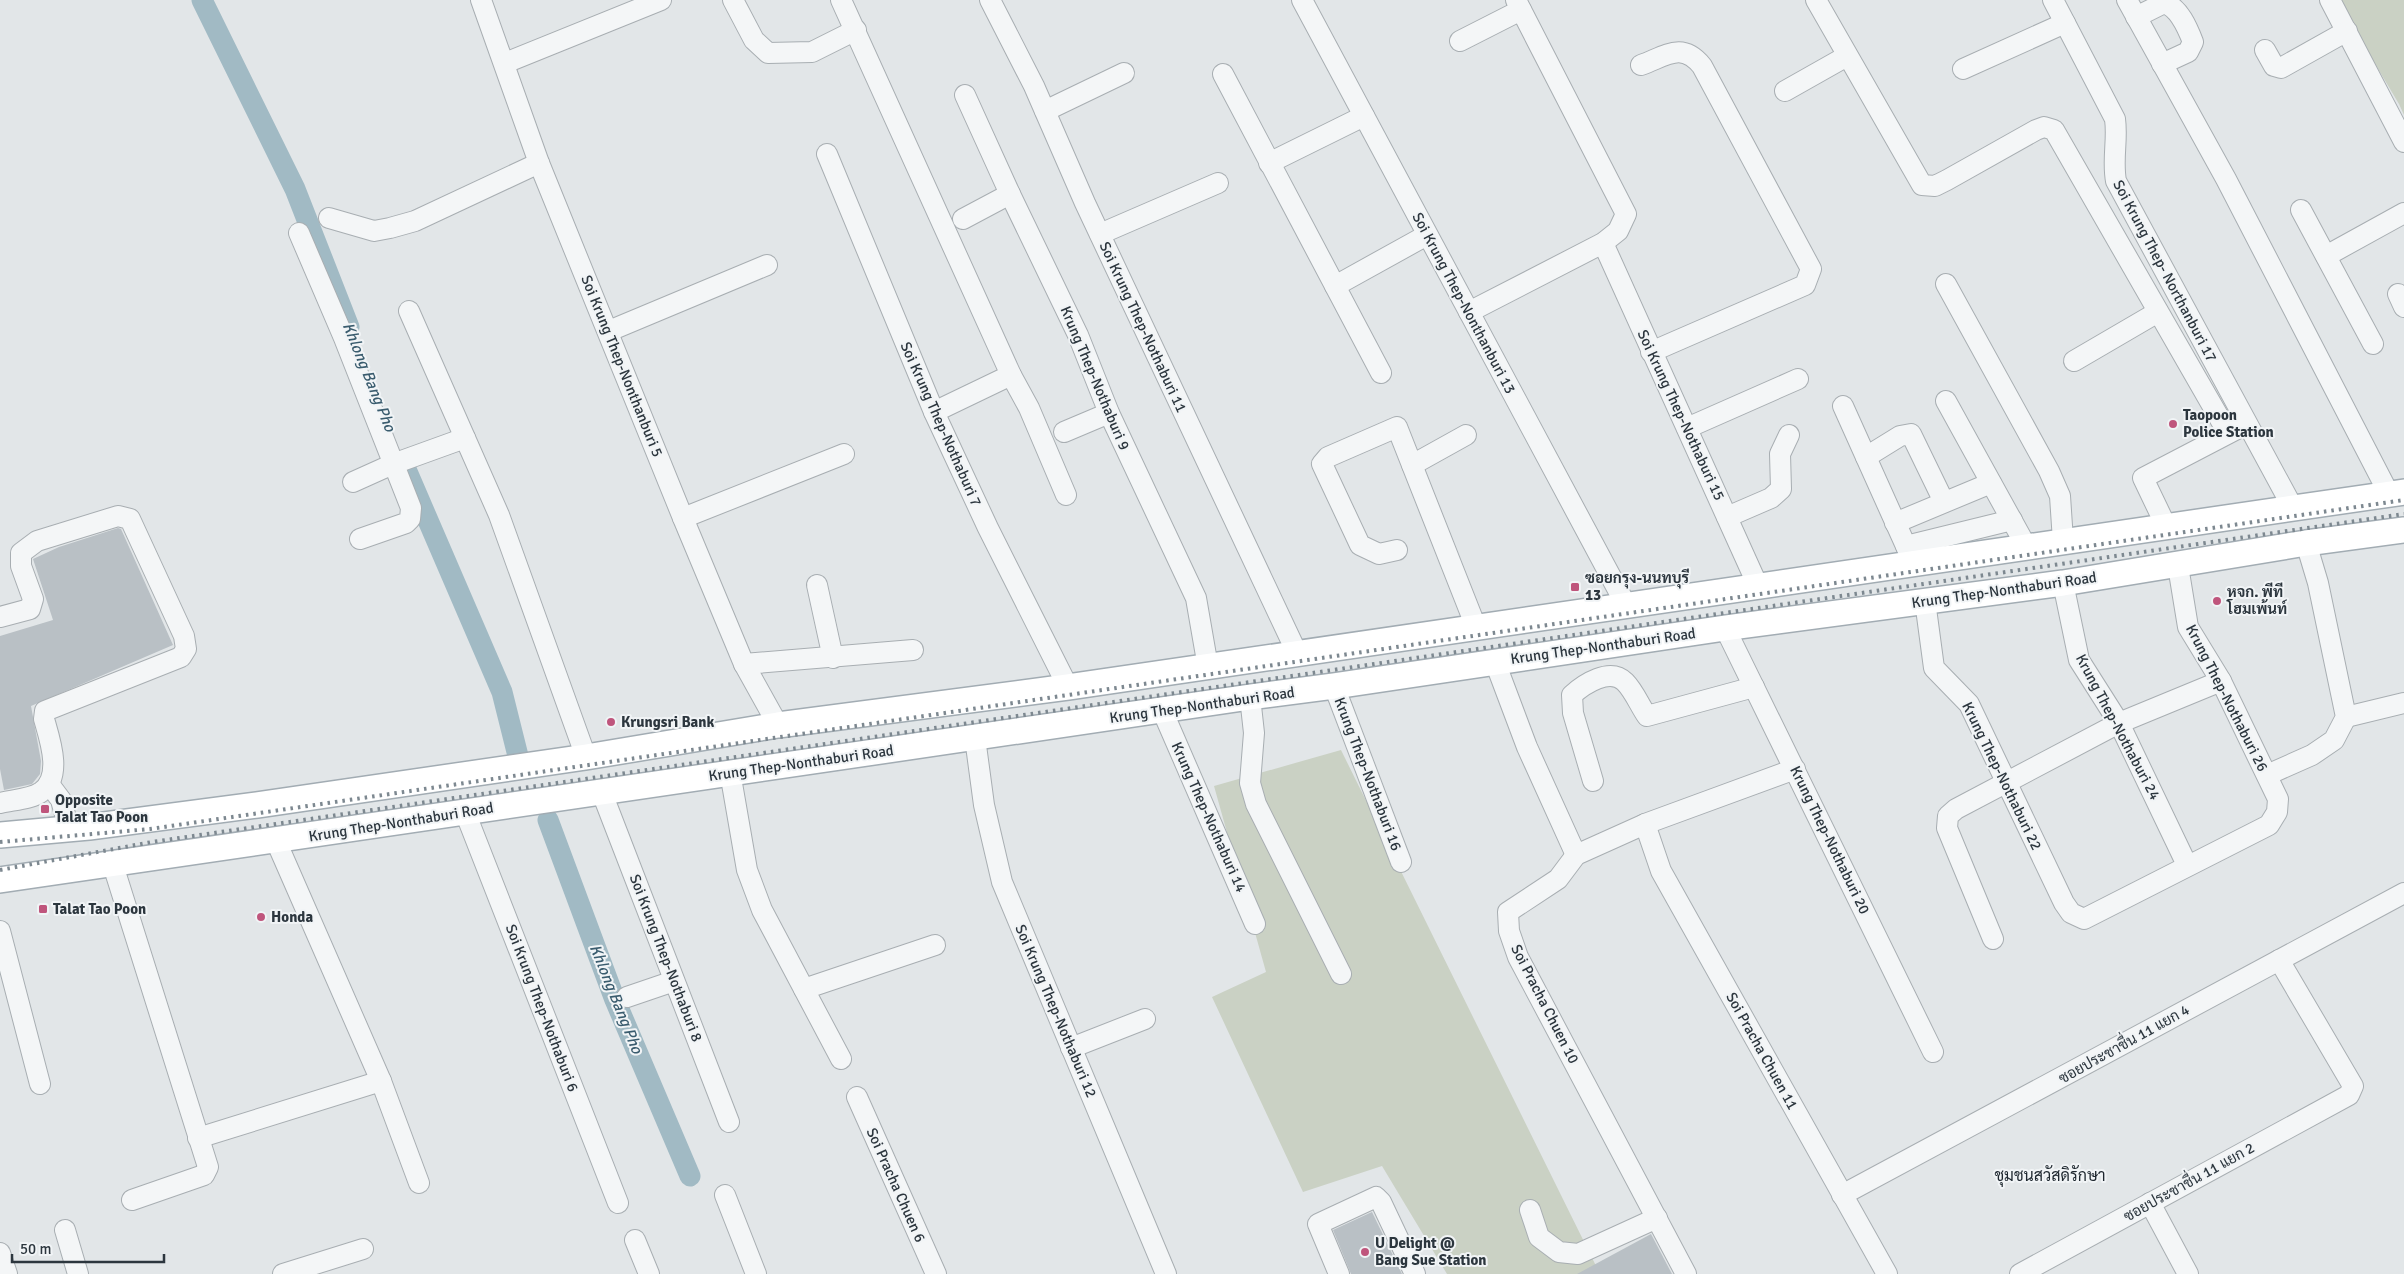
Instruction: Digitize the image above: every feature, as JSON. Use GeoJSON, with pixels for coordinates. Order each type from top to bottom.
{"type":"FeatureCollection","features":[{"type":"Feature","properties":{"kind":"main road"},"geometry":{"type":"LineString","coordinates":[[0,835],[69,829],[257,806],[593,756],[778,725],[1068,688],[1758,586],[1910,555],[2026,546],[2396,493]]}},
{"type":"Feature","properties":{"kind":"main road"},"geometry":{"type":"LineString","coordinates":[[2293,508],[2306,544]]}},
{"type":"Feature","properties":{"kind":"main road","name":"Krung Thep-Nonthaburi Road"},"geometry":{"type":"LineString","coordinates":[[0,880],[112,862],[276,841],[1250,696],[1334,686],[1725,628],[2064,584],[2306,544],[2404,530]]}},
{"type":"Feature","properties":{"kind":"main road"},"geometry":{"type":"LineString","coordinates":[[1626,606],[1634,642]]}},
{"type":"Feature","properties":{"kind":"main road"},"geometry":{"type":"LineString","coordinates":[[593,756],[602,793]]}},
{"type":"Feature","properties":{"kind":"street","name":"Soi Krung Thep-Nonthanburi 5"},"geometry":{"type":"LineString","coordinates":[[481,0],[539,163],[683,518],[744,664],[778,725]]}},
{"type":"Feature","properties":{"kind":"street"},"geometry":{"type":"LineString","coordinates":[[505,63],[661,0]]}},
{"type":"Feature","properties":{"kind":"street"},"geometry":{"type":"LineString","coordinates":[[733,0],[754,40],[768,53],[812,52],[856,30]]}},
{"type":"Feature","properties":{"kind":"street"},"geometry":{"type":"LineString","coordinates":[[841,0],[1011,375],[1029,408],[1066,495]]}},
{"type":"Feature","properties":{"kind":"street","name":"Soi Krung Thep-Nothaburi 11"},"geometry":{"type":"LineString","coordinates":[[990,0],[1045,111],[1100,234],[1297,653]]}},
{"type":"Feature","properties":{"kind":"street","name":"Soi Krung Thep-Nonthanburi 13"},"geometry":{"type":"LineString","coordinates":[[1302,0],[1626,606]]}},
{"type":"Feature","properties":{"kind":"street"},"geometry":{"type":"LineString","coordinates":[[1816,0],[1922,185],[1934,186],[1948,180],[2036,130],[2044,127],[2054,130],[2228,433]]}},
{"type":"Feature","properties":{"kind":"street","name":"Soi Krung Thep- Northanburi 17"},"geometry":{"type":"LineString","coordinates":[[2053,0],[2115,119],[2118,134],[2114,153],[2116,181],[2293,508]]}},
{"type":"Feature","properties":{"kind":"street"},"geometry":{"type":"LineString","coordinates":[[2330,0],[2404,142]]}},
{"type":"Feature","properties":{"kind":"street"},"geometry":{"type":"LineString","coordinates":[[2162,64],[2188,52],[2193,42],[2188,30],[2178,13],[2164,2],[2131,8],[2396,493]]}},
{"type":"Feature","properties":{"kind":"street"},"geometry":{"type":"LineString","coordinates":[[1460,41],[1519,5],[1626,214],[1618,231],[1603,243],[1469,312]]}},
{"type":"Feature","properties":{"kind":"street"},"geometry":{"type":"LineString","coordinates":[[1963,69],[2065,23]]}},
{"type":"Feature","properties":{"kind":"street"},"geometry":{"type":"LineString","coordinates":[[2265,50],[2274,66],[2281,68],[2347,31]]}},
{"type":"Feature","properties":{"kind":"street"},"geometry":{"type":"LineString","coordinates":[[1641,65],[1681,50],[1693,54],[1702,66],[1811,269],[1805,285],[1652,352]]}},
{"type":"Feature","properties":{"kind":"street"},"geometry":{"type":"LineString","coordinates":[[1785,91],[1847,56]]}},
{"type":"Feature","properties":{"kind":"street"},"geometry":{"type":"LineString","coordinates":[[1045,111],[1124,73]]}},
{"type":"Feature","properties":{"kind":"street"},"geometry":{"type":"LineString","coordinates":[[1223,74],[1380,373]]}},
{"type":"Feature","properties":{"kind":"street","name":"Krung Thep-Nothaburi 9"},"geometry":{"type":"LineString","coordinates":[[965,95],[1010,194],[1078,334],[1109,413],[1196,598],[1208,667]]}},
{"type":"Feature","properties":{"kind":"street"},"geometry":{"type":"LineString","coordinates":[[1270,163],[1364,116]]}},
{"type":"Feature","properties":{"kind":"street","name":"Soi Krung Thep-Nothaburi 7"},"geometry":{"type":"LineString","coordinates":[[827,154],[934,412],[988,528],[1068,688]]}},
{"type":"Feature","properties":{"kind":"street"},"geometry":{"type":"LineString","coordinates":[[329,218],[374,231],[390,228],[415,221],[539,163]]}},
{"type":"Feature","properties":{"kind":"street"},"geometry":{"type":"LineString","coordinates":[[1100,234],[1218,183]]}},
{"type":"Feature","properties":{"kind":"street"},"geometry":{"type":"LineString","coordinates":[[963,219],[1010,194]]}},
{"type":"Feature","properties":{"kind":"street"},"geometry":{"type":"LineString","coordinates":[[2302,210],[2373,344]]}},
{"type":"Feature","properties":{"kind":"street"},"geometry":{"type":"LineString","coordinates":[[2326,256],[2404,213]]}},
{"type":"Feature","properties":{"kind":"street"},"geometry":{"type":"LineString","coordinates":[[299,233],[399,462],[411,508],[410,519],[406,523],[360,539]]}},
{"type":"Feature","properties":{"kind":"street"},"geometry":{"type":"LineString","coordinates":[[1335,286],[1427,234]]}},
{"type":"Feature","properties":{"kind":"street","name":"Soi Krung Thep-Nothaburi 15"},"geometry":{"type":"LineString","coordinates":[[1603,243],[1758,586]]}},
{"type":"Feature","properties":{"kind":"street"},"geometry":{"type":"LineString","coordinates":[[608,331],[767,265]]}},
{"type":"Feature","properties":{"kind":"street"},"geometry":{"type":"LineString","coordinates":[[1946,284],[2049,470],[2060,496],[2063,541]]}},
{"type":"Feature","properties":{"kind":"street"},"geometry":{"type":"LineString","coordinates":[[410,311],[499,515],[593,756]]}},
{"type":"Feature","properties":{"kind":"street"},"geometry":{"type":"LineString","coordinates":[[2074,361],[2158,312]]}},
{"type":"Feature","properties":{"kind":"street"},"geometry":{"type":"LineString","coordinates":[[934,412],[1011,375]]}},
{"type":"Feature","properties":{"kind":"street"},"geometry":{"type":"LineString","coordinates":[[1686,428],[1798,379]]}},
{"type":"Feature","properties":{"kind":"street"},"geometry":{"type":"LineString","coordinates":[[1946,401],[2026,546]]}},
{"type":"Feature","properties":{"kind":"street"},"geometry":{"type":"LineString","coordinates":[[1843,406],[1910,555],[2012,520]]}},
{"type":"Feature","properties":{"kind":"street"},"geometry":{"type":"LineString","coordinates":[[1064,432],[1109,413]]}},
{"type":"Feature","properties":{"kind":"street"},"geometry":{"type":"LineString","coordinates":[[2166,526],[2143,478],[2248,423]]}},
{"type":"Feature","properties":{"kind":"street"},"geometry":{"type":"LineString","coordinates":[[1397,550],[1379,554],[1360,545],[1322,464],[1328,457],[1396,427],[1476,627]]}},
{"type":"Feature","properties":{"kind":"street"},"geometry":{"type":"LineString","coordinates":[[1727,516],[1771,498],[1781,490],[1780,454],[1789,434]]}},
{"type":"Feature","properties":{"kind":"street"},"geometry":{"type":"LineString","coordinates":[[1866,458],[1900,436],[1911,434],[1944,502]]}},
{"type":"Feature","properties":{"kind":"street"},"geometry":{"type":"LineString","coordinates":[[1412,465],[1466,435]]}},
{"type":"Feature","properties":{"kind":"street"},"geometry":{"type":"LineString","coordinates":[[353,482],[399,462],[465,438]]}},
{"type":"Feature","properties":{"kind":"street"},"geometry":{"type":"LineString","coordinates":[[683,518],[844,454]]}},
{"type":"Feature","properties":{"kind":"street"},"geometry":{"type":"LineString","coordinates":[[1895,523],[1992,483]]}},
{"type":"Feature","properties":{"kind":"street"},"geometry":{"type":"LineString","coordinates":[[0,617],[30,609],[33,599],[20,566],[21,553],[37,541],[118,516],[130,519],[184,636],[186,649],[180,657],[45,711],[44,719],[54,772],[49,784],[41,793],[0,803]]}},
{"type":"Feature","properties":{"kind":"street"},"geometry":{"type":"LineString","coordinates":[[2267,775],[2312,755],[2334,740],[2346,717],[2318,584],[2306,544]]}},
{"type":"Feature","properties":{"kind":"street","name":"Krung Thep-Nothaburi 26"},"geometry":{"type":"LineString","coordinates":[[2178,566],[2188,627],[2221,682],[2278,799],[2277,812],[2269,825],[2187,865]]}},
{"type":"Feature","properties":{"kind":"street","name":"Krung Thep-Nothaburi 24"},"geometry":{"type":"LineString","coordinates":[[2064,584],[2079,660],[2120,723],[2187,865]]}},
{"type":"Feature","properties":{"kind":"street"},"geometry":{"type":"LineString","coordinates":[[817,585],[833,658]]}},
{"type":"Feature","properties":{"kind":"street","name":"Krung Thep-Nothaburi 22"},"geometry":{"type":"LineString","coordinates":[[1925,601],[1934,668],[1969,704],[2064,903],[2071,913],[2084,919],[2187,865]]}},
{"type":"Feature","properties":{"kind":"street","name":"Krung Thep-Nothaburi 20"},"geometry":{"type":"LineString","coordinates":[[1725,628],[1933,1052]]}},
{"type":"Feature","properties":{"kind":"street"},"geometry":{"type":"LineString","coordinates":[[744,664],[913,650]]}},
{"type":"Feature","properties":{"kind":"street"},"geometry":{"type":"LineString","coordinates":[[1495,662],[1527,747],[1576,855]]}},
{"type":"Feature","properties":{"kind":"street"},"geometry":{"type":"LineString","coordinates":[[1593,780],[1573,713],[1572,695],[1584,683],[1610,676],[1625,682],[1646,716],[1754,687]]}},
{"type":"Feature","properties":{"kind":"street"},"geometry":{"type":"LineString","coordinates":[[1993,939],[1947,828],[1948,816],[1956,809],[2120,723],[2221,682]]}},
{"type":"Feature","properties":{"kind":"street","name":"Krung Thep-Nothaburi 16"},"geometry":{"type":"LineString","coordinates":[[1334,686],[1401,862]]}},
{"type":"Feature","properties":{"kind":"street"},"geometry":{"type":"LineString","coordinates":[[1250,696],[1254,733],[1250,783],[1256,804],[1341,974]]}},
{"type":"Feature","properties":{"kind":"street"},"geometry":{"type":"LineString","coordinates":[[2346,717],[2404,703]]}},
{"type":"Feature","properties":{"kind":"street","name":"Krung Thep-Nothaburi 14"},"geometry":{"type":"LineString","coordinates":[[1162,710],[1255,924]]}},
{"type":"Feature","properties":{"kind":"street","name":"Soi Krung Thep-Nothaburi 12"},"geometry":{"type":"LineString","coordinates":[[975,738],[984,805],[1002,882],[1166,1274]]}},
{"type":"Feature","properties":{"kind":"street","name":"Soi Pracha Chuen 10"},"geometry":{"type":"LineString","coordinates":[[1686,1274],[1518,958],[1509,930],[1508,912],[1558,879],[1576,855],[1644,824],[1795,769]]}},
{"type":"Feature","properties":{"kind":"street"},"geometry":{"type":"LineString","coordinates":[[730,772],[747,870],[762,910],[841,1059]]}},
{"type":"Feature","properties":{"kind":"street"},"geometry":{"type":"LineString","coordinates":[[49,784],[61,800],[69,829]]}},
{"type":"Feature","properties":{"kind":"street","name":"Soi Krung Thep-Nothaburi 8"},"geometry":{"type":"LineString","coordinates":[[602,793],[729,1122]]}},
{"type":"Feature","properties":{"kind":"street","name":"Soi Krung Thep-Nothaburi 6"},"geometry":{"type":"LineString","coordinates":[[465,812],[618,1203]]}},
{"type":"Feature","properties":{"kind":"street","name":"Soi Pracha Chuen 11"},"geometry":{"type":"LineString","coordinates":[[1644,824],[1661,870],[1887,1274]]}},
{"type":"Feature","properties":{"kind":"street"},"geometry":{"type":"LineString","coordinates":[[276,841],[381,1081],[419,1182]]}},
{"type":"Feature","properties":{"kind":"street"},"geometry":{"type":"LineString","coordinates":[[112,862],[208,1166],[204,1175],[132,1200]]}},
{"type":"Feature","properties":{"kind":"street","name":"ซอยประชาชื่น 11 แยก 4"},"geometry":{"type":"LineString","coordinates":[[1842,1195],[2404,893]]}},
{"type":"Feature","properties":{"kind":"street"},"geometry":{"type":"LineString","coordinates":[[0,931],[40,1084]]}},
{"type":"Feature","properties":{"kind":"street"},"geometry":{"type":"LineString","coordinates":[[804,989],[935,945]]}},
{"type":"Feature","properties":{"kind":"street","name":"ซอยประชาชื่น 11 แยก 2"},"geometry":{"type":"LineString","coordinates":[[2020,1274],[2349,1094],[2353,1086],[2278,960]]}},
{"type":"Feature","properties":{"kind":"street"},"geometry":{"type":"LineString","coordinates":[[627,997],[674,981]]}},
{"type":"Feature","properties":{"kind":"street"},"geometry":{"type":"LineString","coordinates":[[1071,1048],[1145,1019]]}},
{"type":"Feature","properties":{"kind":"street"},"geometry":{"type":"LineString","coordinates":[[198,1138],[381,1081]]}},
{"type":"Feature","properties":{"kind":"street","name":"Soi Pracha Chuen 6"},"geometry":{"type":"LineString","coordinates":[[857,1097],[936,1274]]}},
{"type":"Feature","properties":{"kind":"street"},"geometry":{"type":"LineString","coordinates":[[725,1195],[756,1274]]}},
{"type":"Feature","properties":{"kind":"street"},"geometry":{"type":"LineString","coordinates":[[1339,1274],[1318,1224],[1376,1197],[1381,1202],[1415,1274]]}},
{"type":"Feature","properties":{"kind":"street"},"geometry":{"type":"LineString","coordinates":[[2150,1203],[2188,1274]]}},
{"type":"Feature","properties":{"kind":"street"},"geometry":{"type":"LineString","coordinates":[[1530,1210],[1540,1237],[1559,1252],[1578,1254],[1657,1218]]}},
{"type":"Feature","properties":{"kind":"street"},"geometry":{"type":"LineString","coordinates":[[65,1230],[78,1274]]}},
{"type":"Feature","properties":{"kind":"street"},"geometry":{"type":"LineString","coordinates":[[635,1240],[649,1274]]}},
{"type":"Feature","properties":{"kind":"street"},"geometry":{"type":"LineString","coordinates":[[283,1274],[363,1249]]}},
{"type":"Feature","properties":{"kind":"street"},"geometry":{"type":"LineString","coordinates":[[0,1253],[7,1274]]}},
{"type":"Feature","properties":{"kind":"shaded area"},"geometry":{"type":"Polygon","coordinates":[[[2337,0],[2404,0],[2404,115],[2399,104],[2337,0]]]}},
{"type":"Feature","properties":{"kind":"shaded area"},"geometry":{"type":"Polygon","coordinates":[[[1341,750],[1600,1274],[1447,1274],[1382,1166],[1303,1192],[1212,997],[1266,972],[1214,786],[1341,750]]]}},
{"type":"Feature","properties":{"kind":"building"},"geometry":{"type":"Polygon","coordinates":[[[118,528],[121,529],[173,645],[31,706],[41,761],[40,774],[32,784],[4,790],[0,769],[0,636],[53,620],[33,559],[59,547],[118,528]]]}},
{"type":"Feature","properties":{"kind":"building","name":"U Delight @ Bang Sue Station"},"geometry":{"type":"Polygon","coordinates":[[[1372,1212],[1402,1274],[1351,1274],[1333,1230],[1372,1212]]]}},
{"type":"Feature","properties":{"kind":"building"},"geometry":{"type":"Polygon","coordinates":[[[1651,1234],[1672,1274],[1577,1274],[1651,1234]]]}},
{"type":"Feature","properties":{"kind":"waterway","name":"Khlong Bang Pho"},"geometry":{"type":"LineString","coordinates":[[202,0],[295,189],[349,327]]}},
{"type":"Feature","properties":{"kind":"waterway","name":"Khlong Bang Pho"},"geometry":{"type":"LineString","coordinates":[[405,467],[502,692],[519,760]]}},
{"type":"Feature","properties":{"kind":"waterway","name":"Khlong Bang Pho"},"geometry":{"type":"LineString","coordinates":[[548,820],[615,1000],[690,1176]]}},
{"type":"Feature","properties":{"kind":"railway"},"geometry":{"type":"LineString","coordinates":[[0,842],[150,829],[2404,500]]}},
{"type":"Feature","properties":{"kind":"railway"},"geometry":{"type":"LineString","coordinates":[[0,870],[152,842],[2404,514]]}},
{"type":"Feature","properties":{"kind":"place","name":"Taopoon Police Station"},"geometry":{"type":"Point","coordinates":[2173,424]}},
{"type":"Feature","properties":{"kind":"place","name":"ซอยกรุง-นนทบุรี 13"},"geometry":{"type":"Point","coordinates":[1575,587]}},
{"type":"Feature","properties":{"kind":"place","name":"หจก. พีที โฮมเพ้นท์"},"geometry":{"type":"Point","coordinates":[2217,601]}},
{"type":"Feature","properties":{"kind":"place","name":"Krungsri Bank"},"geometry":{"type":"Point","coordinates":[611,722]}},
{"type":"Feature","properties":{"kind":"place","name":"Opposite Talat Tao Poon"},"geometry":{"type":"Point","coordinates":[45,809]}},
{"type":"Feature","properties":{"kind":"place","name":"Talat Tao Poon"},"geometry":{"type":"Point","coordinates":[43,909]}},
{"type":"Feature","properties":{"kind":"place","name":"Honda"},"geometry":{"type":"Point","coordinates":[261,917]}},
{"type":"Feature","properties":{"kind":"place","name":"U Delight @ Bang Sue Station"},"geometry":{"type":"Point","coordinates":[1365,1252]}},
{"type":"Feature","properties":{"kind":"district","name":"ชุมชนสวัสดิรักษา"},"geometry":{"type":"Point","coordinates":[2050,1176]}}]}
